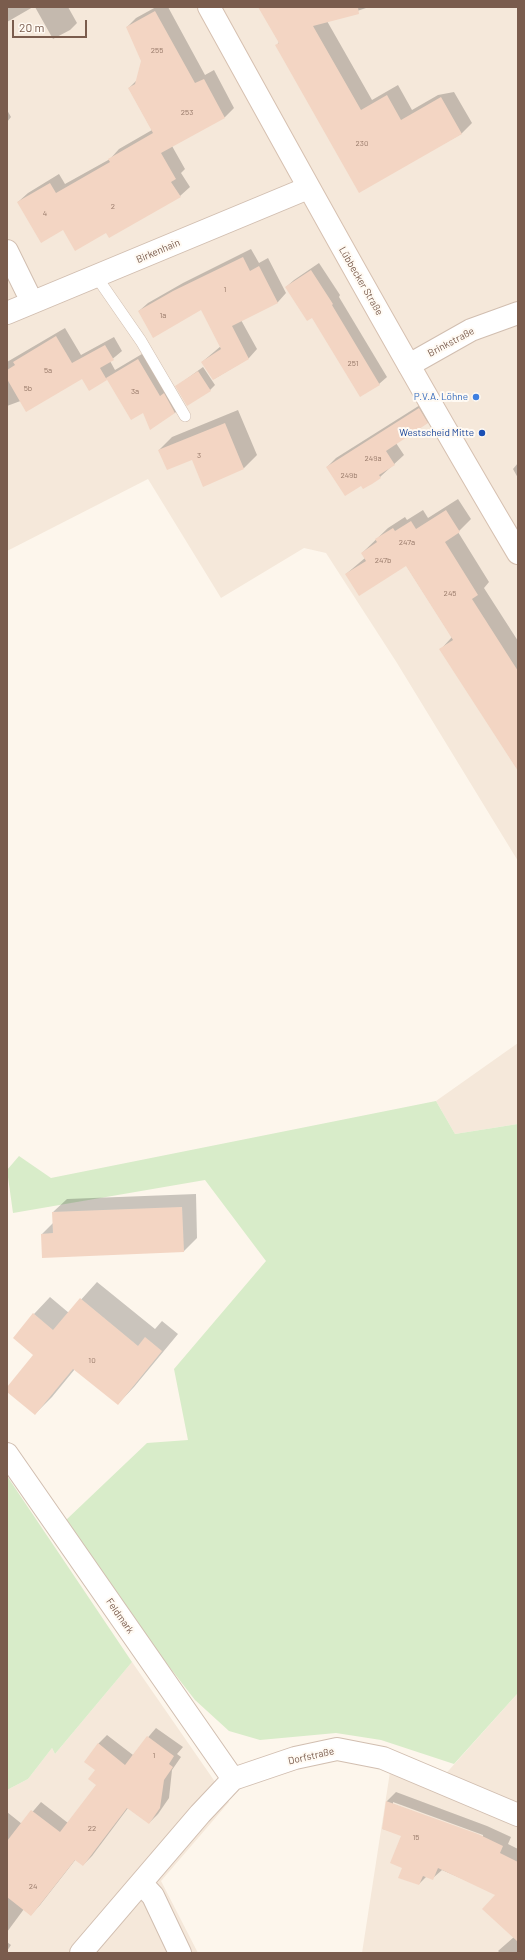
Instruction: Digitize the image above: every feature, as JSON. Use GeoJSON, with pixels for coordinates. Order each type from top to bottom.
{"type":"FeatureCollection","features":[{"type":"Feature","properties":{"kind":"street","name":"Lübbecker Straße"},"geometry":{"type":"LineString","coordinates":[[209,7],[308,188],[518,553]]}},
{"type":"Feature","properties":{"kind":"street","name":"Birkenhain"},"geometry":{"type":"LineString","coordinates":[[7,313],[308,188]]}},
{"type":"Feature","properties":{"kind":"street"},"geometry":{"type":"LineString","coordinates":[[7,251],[32,302]]}},
{"type":"Feature","properties":{"kind":"street","name":"Brinkstraße"},"geometry":{"type":"LineString","coordinates":[[409,365],[471,330],[518,314]]}},
{"type":"Feature","properties":{"kind":"street","name":"Feldmark"},"geometry":{"type":"LineString","coordinates":[[7,1454],[233,1779]]}},
{"type":"Feature","properties":{"kind":"street","name":"Dorfstraße"},"geometry":{"type":"LineString","coordinates":[[81,1953],[200,1814],[233,1779],[295,1758],[337,1749],[382,1758],[518,1815]]}},
{"type":"Feature","properties":{"kind":"street"},"geometry":{"type":"LineString","coordinates":[[141,1883],[153,1896],[180,1953]]}},
{"type":"Feature","properties":{"kind":"lane"},"geometry":{"type":"LineString","coordinates":[[96,276],[141,341],[185,416]]}},
{"type":"Feature","properties":{"kind":"shaded area"},"geometry":{"type":"Polygon","coordinates":[[[7,7],[518,7],[518,861],[397,663],[326,553],[304,548],[221,598],[148,479],[7,551],[7,7]]]}},
{"type":"Feature","properties":{"kind":"shaded area"},"geometry":{"type":"Polygon","coordinates":[[[518,1043],[518,1124],[455,1134],[436,1101],[518,1043]]]}},
{"type":"Feature","properties":{"kind":"shaded area"},"geometry":{"type":"Polygon","coordinates":[[[132,1662],[229,1802],[161,1881],[198,1953],[7,1953],[7,1790],[28,1779],[52,1748],[55,1754],[132,1662]]]}},
{"type":"Feature","properties":{"kind":"shaded area"},"geometry":{"type":"Polygon","coordinates":[[[518,1693],[518,1953],[362,1953],[390,1772],[433,1788],[518,1693]]]}},
{"type":"Feature","properties":{"kind":"green space"},"geometry":{"type":"Polygon","coordinates":[[[436,1101],[455,1134],[518,1124],[518,1693],[454,1764],[381,1740],[336,1733],[260,1740],[229,1731],[195,1700],[150,1642],[66,1520],[147,1443],[188,1440],[174,1369],[266,1261],[205,1180],[13,1213],[7,1170],[19,1156],[51,1178],[436,1101]]]}},
{"type":"Feature","properties":{"kind":"green space"},"geometry":{"type":"Polygon","coordinates":[[[7,1476],[132,1662],[55,1754],[52,1748],[28,1779],[7,1790],[7,1476]]]}},
{"type":"Feature","properties":{"kind":"building"},"geometry":{"type":"Polygon","coordinates":[[[258,7],[358,7],[359,14],[313,26],[361,110],[387,95],[401,120],[441,97],[462,134],[359,193],[275,45],[279,43],[258,7]]]}},
{"type":"Feature","properties":{"kind":"building"},"geometry":{"type":"Polygon","coordinates":[[[155,11],[195,83],[204,79],[225,118],[161,153],[176,179],[171,182],[181,197],[109,238],[106,233],[75,251],[63,230],[41,243],[17,202],[50,183],[56,193],[110,162],[108,159],[153,133],[128,88],[135,84],[141,61],[126,27],[155,11]]]}},
{"type":"Feature","properties":{"kind":"building"},"geometry":{"type":"Polygon","coordinates":[[[243,257],[250,271],[259,266],[278,303],[232,326],[249,359],[213,380],[201,362],[221,349],[201,310],[153,338],[138,311],[173,291],[243,257]]]}},
{"type":"Feature","properties":{"kind":"building"},"geometry":{"type":"Polygon","coordinates":[[[311,270],[333,304],[332,305],[380,385],[360,397],[312,318],[307,321],[285,287],[311,270]]]}},
{"type":"Feature","properties":{"kind":"building"},"geometry":{"type":"Polygon","coordinates":[[[56,336],[72,363],[105,345],[114,360],[100,368],[107,380],[89,391],[82,379],[26,412],[7,379],[7,370],[15,365],[13,362],[56,336]]]}},
{"type":"Feature","properties":{"kind":"building"},"geometry":{"type":"Polygon","coordinates":[[[138,359],[160,396],[164,393],[175,413],[150,430],[143,413],[131,420],[106,378],[138,359]]]}},
{"type":"Feature","properties":{"kind":"building"},"geometry":{"type":"Polygon","coordinates":[[[198,371],[211,391],[187,406],[175,386],[198,371]]]}},
{"type":"Feature","properties":{"kind":"building"},"geometry":{"type":"Polygon","coordinates":[[[419,408],[428,423],[386,451],[395,465],[379,475],[381,478],[372,484],[363,489],[361,486],[345,496],[326,467],[419,408]]]}},
{"type":"Feature","properties":{"kind":"building"},"geometry":{"type":"Polygon","coordinates":[[[225,423],[244,469],[203,487],[192,460],[167,470],[158,450],[225,423]]]}},
{"type":"Feature","properties":{"kind":"building"},"geometry":{"type":"Polygon","coordinates":[[[446,510],[460,532],[445,542],[478,595],[472,599],[518,671],[518,771],[439,649],[453,640],[406,566],[359,596],[345,574],[366,561],[361,553],[377,542],[375,539],[393,528],[395,531],[411,521],[416,529],[446,510]]]}},
{"type":"Feature","properties":{"kind":"building"},"geometry":{"type":"Polygon","coordinates":[[[182,1207],[184,1252],[42,1258],[41,1234],[53,1233],[52,1212],[182,1207]]]}},
{"type":"Feature","properties":{"kind":"building"},"geometry":{"type":"Polygon","coordinates":[[[80,1298],[138,1346],[145,1337],[162,1351],[118,1405],[73,1369],[35,1415],[7,1392],[7,1387],[33,1355],[13,1338],[33,1313],[53,1330],[80,1298]]]}},
{"type":"Feature","properties":{"kind":"building"},"geometry":{"type":"Polygon","coordinates":[[[147,1736],[174,1756],[169,1764],[173,1767],[164,1780],[160,1808],[149,1824],[127,1808],[83,1866],[75,1860],[31,1916],[7,1897],[7,1841],[31,1810],[60,1832],[96,1785],[88,1779],[95,1770],[84,1762],[98,1743],[125,1765],[147,1736]]]}},
{"type":"Feature","properties":{"kind":"building"},"geometry":{"type":"Polygon","coordinates":[[[386,1801],[478,1834],[503,1846],[500,1853],[518,1862],[518,1942],[482,1909],[495,1895],[438,1868],[433,1880],[423,1876],[419,1885],[398,1878],[402,1868],[390,1863],[401,1836],[382,1829],[386,1801]]]}},
{"type":"Feature","properties":{"kind":"place","name":"P.V.A. Löhne"},"geometry":{"type":"Point","coordinates":[476,397]}},
{"type":"Feature","properties":{"kind":"place","name":"Westscheid Mitte"},"geometry":{"type":"Point","coordinates":[482,433]}}]}
